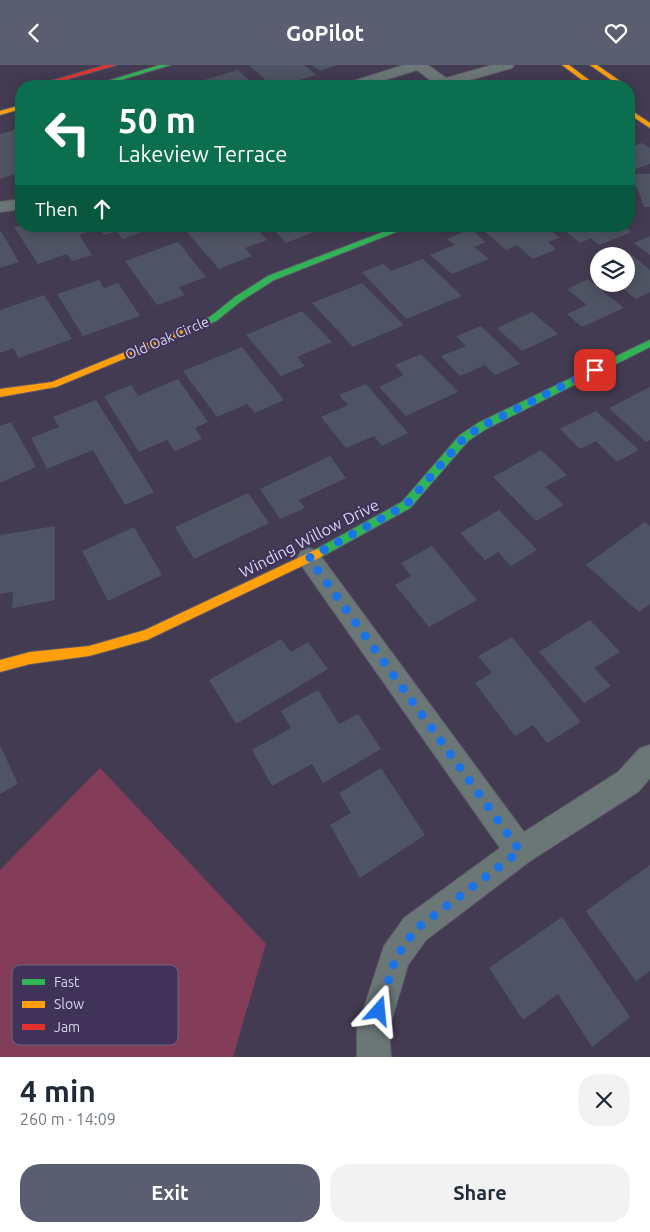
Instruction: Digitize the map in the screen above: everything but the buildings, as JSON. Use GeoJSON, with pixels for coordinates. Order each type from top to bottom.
{"type":"FeatureCollection","features":[{"type":"Feature","properties":{"kind":"street"},"geometry":{"type":"LineString","coordinates":[[59,80],[113,65]]}},
{"type":"Feature","properties":{"kind":"street"},"geometry":{"type":"LineString","coordinates":[[114,80],[167,65]]}},
{"type":"Feature","properties":{"kind":"street"},"geometry":{"type":"LineString","coordinates":[[371,80],[419,65],[439,80]]}},
{"type":"Feature","properties":{"kind":"street"},"geometry":{"type":"LineString","coordinates":[[461,80],[507,65]]}},
{"type":"Feature","properties":{"kind":"street"},"geometry":{"type":"LineString","coordinates":[[565,65],[586,80]]}},
{"type":"Feature","properties":{"kind":"street"},"geometry":{"type":"LineString","coordinates":[[593,65],[615,80]]}},
{"type":"Feature","properties":{"kind":"street"},"geometry":{"type":"LineString","coordinates":[[0,113],[15,109]]}},
{"type":"Feature","properties":{"kind":"street"},"geometry":{"type":"LineString","coordinates":[[635,115],[650,126]]}},
{"type":"Feature","properties":{"kind":"street"},"geometry":{"type":"LineString","coordinates":[[0,207],[15,205]]}},
{"type":"Feature","properties":{"kind":"street","name":"Old Oak Circle"},"geometry":{"type":"LineString","coordinates":[[0,393],[53,385],[213,319],[238,299],[271,278],[391,232]]}},
{"type":"Feature","properties":{"kind":"street","name":"Winding Willow Drive"},"geometry":{"type":"LineString","coordinates":[[0,665],[30,658],[89,651],[147,635],[309,558],[406,505],[464,438],[482,426],[650,343]]}},
{"type":"Feature","properties":{"kind":"street"},"geometry":{"type":"LineString","coordinates":[[309,558],[520,851]]}},
{"type":"Feature","properties":{"kind":"street"},"geometry":{"type":"LineString","coordinates":[[374,1057],[373,1029],[396,957],[416,929],[520,851],[628,782],[650,759]]}},
{"type":"Feature","properties":{"kind":"shaded area"},"geometry":{"type":"Polygon","coordinates":[[[100,768],[266,944],[233,1057],[0,1057],[0,870],[100,768]]]}},
{"type":"Feature","properties":{"kind":"traffic: fast"},"geometry":{"type":"LineString","coordinates":[[115,80],[167,65]]}},
{"type":"Feature","properties":{"kind":"traffic: fast"},"geometry":{"type":"LineString","coordinates":[[191,328],[213,319],[238,299],[271,278],[391,232]]}},
{"type":"Feature","properties":{"kind":"traffic: fast"},"geometry":{"type":"LineString","coordinates":[[317,554],[406,505],[464,438],[482,426],[650,343]]}},
{"type":"Feature","properties":{"kind":"traffic: slow"},"geometry":{"type":"LineString","coordinates":[[565,65],[586,80]]}},
{"type":"Feature","properties":{"kind":"traffic: slow"},"geometry":{"type":"LineString","coordinates":[[593,65],[615,80]]}},
{"type":"Feature","properties":{"kind":"traffic: slow"},"geometry":{"type":"LineString","coordinates":[[0,113],[15,109]]}},
{"type":"Feature","properties":{"kind":"traffic: slow"},"geometry":{"type":"LineString","coordinates":[[635,115],[650,126]]}},
{"type":"Feature","properties":{"kind":"traffic: slow"},"geometry":{"type":"LineString","coordinates":[[0,393],[53,385],[191,328]]}},
{"type":"Feature","properties":{"kind":"traffic: slow"},"geometry":{"type":"LineString","coordinates":[[0,666],[30,658],[89,651],[147,635],[317,554]]}},
{"type":"Feature","properties":{"kind":"traffic: jam"},"geometry":{"type":"LineString","coordinates":[[59,80],[113,65]]}},
{"type":"Feature","properties":{"kind":"route"},"geometry":{"type":"LineString","coordinates":[[379,1011],[396,957],[416,929],[520,851],[309,558],[406,505],[464,438],[482,426],[595,370]]}}]}
